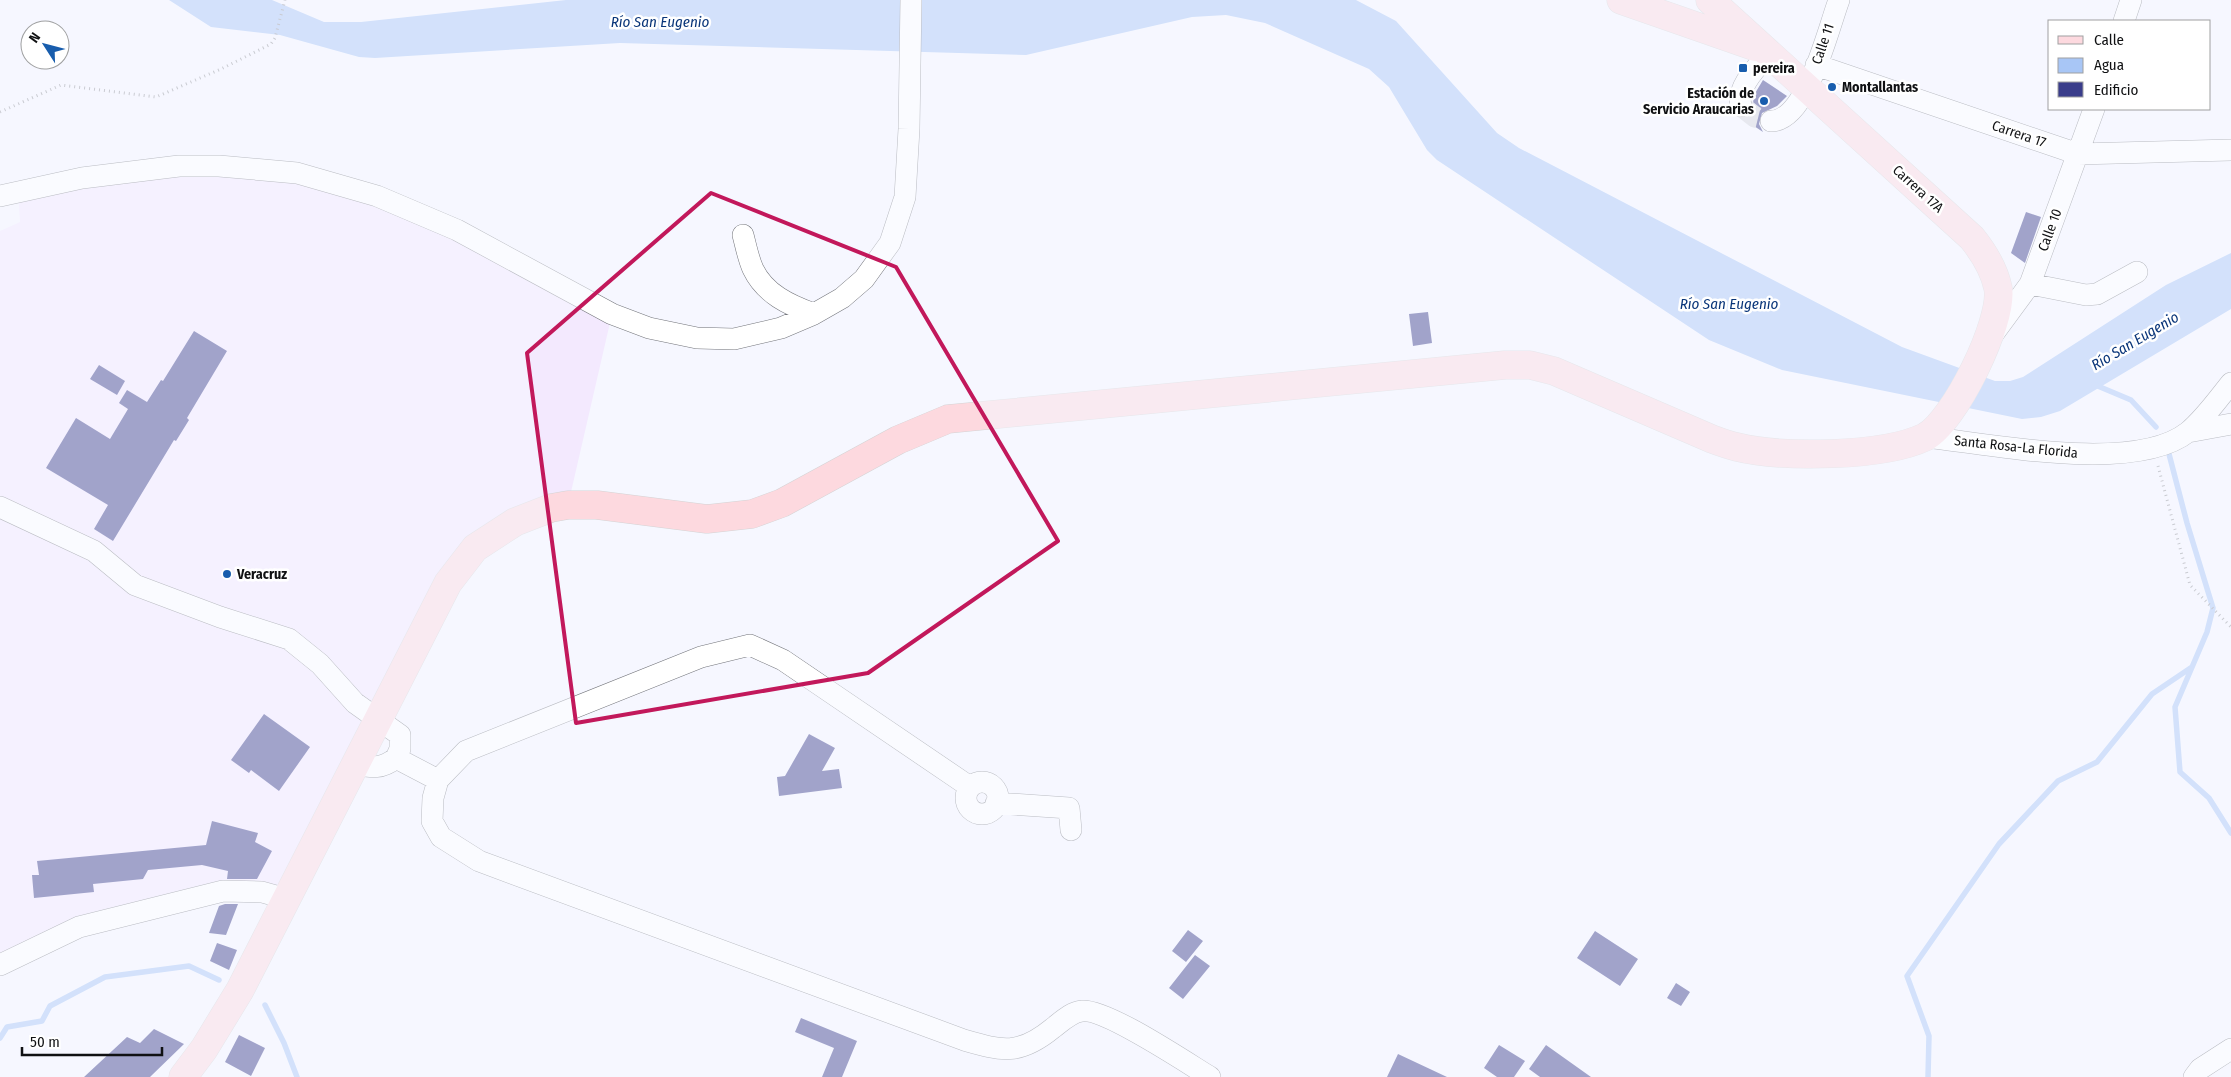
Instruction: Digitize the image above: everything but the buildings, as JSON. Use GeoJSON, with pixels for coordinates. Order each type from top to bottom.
{"type":"FeatureCollection","features":[{"type":"Feature","properties":{"kind":"main road"},"geometry":{"type":"LineString","coordinates":[[1620,0],[1770,52]]}},
{"type":"Feature","properties":{"kind":"main road","name":"Carrera 17A"},"geometry":{"type":"LineString","coordinates":[[1716,2],[1770,52],[1812,77],[1972,238],[1994,273],[1998,290],[1998,310],[1984,349],[1948,417],[1926,437]]}},
{"type":"Feature","properties":{"kind":"main road"},"geometry":{"type":"LineString","coordinates":[[190,1075],[240,990],[452,577],[475,548],[515,522],[551,508],[568,505],[597,505],[707,519],[752,514],[782,503],[898,440],[948,419],[1530,364],[1554,370],[1712,439],[1737,447],[1809,453],[1850,452],[1898,445],[1926,437]]}},
{"type":"Feature","properties":{"kind":"street"},"geometry":{"type":"LineString","coordinates":[[0,196],[82,178],[179,166],[219,166],[297,173],[376,196],[457,230],[612,314],[649,328],[697,338],[734,339],[781,328],[814,314],[842,298],[864,279],[890,243],[905,197],[909,129],[911,0]]}},
{"type":"Feature","properties":{"kind":"street","name":"Calle 11"},"geometry":{"type":"LineString","coordinates":[[1771,121],[1778,121],[1791,112],[1812,77],[1839,0]]}},
{"type":"Feature","properties":{"kind":"street"},"geometry":{"type":"LineString","coordinates":[[2124,20],[2131,0]]}},
{"type":"Feature","properties":{"kind":"street"},"geometry":{"type":"LineString","coordinates":[[1741,106],[1741,97],[1745,85],[1770,52]]}},
{"type":"Feature","properties":{"kind":"street","name":"Carrera 17"},"geometry":{"type":"LineString","coordinates":[[1812,77],[2078,154],[2231,150]]}},
{"type":"Feature","properties":{"kind":"street","name":"Calle 10"},"geometry":{"type":"LineString","coordinates":[[1984,349],[2030,284],[2094,110]]}},
{"type":"Feature","properties":{"kind":"street"},"geometry":{"type":"LineString","coordinates":[[743,235],[753,269],[772,294],[792,306],[814,314]]}},
{"type":"Feature","properties":{"kind":"street"},"geometry":{"type":"LineString","coordinates":[[2030,284],[2086,295],[2097,294],[2137,272]]}},
{"type":"Feature","properties":{"kind":"street","name":"Santa Rosa-La Florida"},"geometry":{"type":"LineString","coordinates":[[1926,437],[2069,454],[2108,453],[2153,448],[2188,432],[2231,383]]}},
{"type":"Feature","properties":{"kind":"street"},"geometry":{"type":"LineString","coordinates":[[2188,432],[2231,424]]}},
{"type":"Feature","properties":{"kind":"street"},"geometry":{"type":"LineString","coordinates":[[0,507],[94,551],[135,585],[220,617],[289,639],[320,664],[355,703],[400,735],[400,749],[396,758],[381,767],[370,768],[355,764]]}},
{"type":"Feature","properties":{"kind":"street"},"geometry":{"type":"LineString","coordinates":[[1070,830],[1069,808],[996,803],[998,797],[993,786],[982,782],[970,787],[782,660],[750,645],[701,657],[466,751],[438,780],[433,798],[432,822],[441,837],[479,861],[964,1040],[998,1050],[1023,1047],[1045,1034],[1066,1018],[1082,1011],[1107,1017],[1210,1077]]}},
{"type":"Feature","properties":{"kind":"street"},"geometry":{"type":"LineString","coordinates":[[396,758],[438,780]]}},
{"type":"Feature","properties":{"kind":"street"},"geometry":{"type":"LineString","coordinates":[[0,965],[79,927],[223,891],[262,892],[287,899]]}},
{"type":"Feature","properties":{"kind":"street"},"geometry":{"type":"LineString","coordinates":[[2194,1077],[2200,1069],[2229,1049]]}},
{"type":"Feature","properties":{"kind":"path"},"geometry":{"type":"LineString","coordinates":[[0,112],[61,86],[156,97],[221,69],[271,44],[285,1]]}},
{"type":"Feature","properties":{"kind":"path"},"geometry":{"type":"LineString","coordinates":[[2153,448],[2190,585],[2231,627]]}},
{"type":"Feature","properties":{"kind":"highlighted area"},"geometry":{"type":"Polygon","coordinates":[[[711,193],[896,267],[1058,541],[868,673],[576,723],[527,353],[711,193]]]}},
{"type":"Feature","properties":{"kind":"shaded area","name":"Veracruz"},"geometry":{"type":"Polygon","coordinates":[[[219,166],[377,196],[612,314],[568,505],[475,548],[287,899],[262,892],[79,927],[0,965],[0,231],[20,222],[18,191],[219,166]]]}},
{"type":"Feature","properties":{"kind":"water","name":"Río San Eugenio"},"geometry":{"type":"Polygon","coordinates":[[[169,0],[272,0],[324,22],[361,22],[566,0],[1356,0],[1396,21],[1497,133],[1519,148],[1902,347],[1995,381],[2010,381],[2023,377],[2166,285],[2231,253],[2231,309],[2060,411],[2041,417],[2022,419],[1782,370],[1709,340],[1437,160],[1427,150],[1389,87],[1369,69],[1265,23],[1226,15],[1192,17],[1026,55],[620,43],[375,58],[359,57],[280,35],[211,27],[169,0]]]}},
{"type":"Feature","properties":{"kind":"waterway"},"geometry":{"type":"LineString","coordinates":[[2093,384],[2131,400],[2156,427]]}},
{"type":"Feature","properties":{"kind":"waterway"},"geometry":{"type":"LineString","coordinates":[[2169,454],[2187,523],[2213,608],[2207,632],[2175,707],[2180,772],[2209,798],[2231,833]]}},
{"type":"Feature","properties":{"kind":"waterway"},"geometry":{"type":"LineString","coordinates":[[1928,1077],[1929,1036],[1907,976],[1999,844],[2058,781],[2097,762],[2152,694],[2192,667]]}},
{"type":"Feature","properties":{"kind":"waterway"},"geometry":{"type":"LineString","coordinates":[[0,1038],[7,1027],[42,1021],[50,1006],[105,977],[189,966],[219,980]]}},
{"type":"Feature","properties":{"kind":"waterway"},"geometry":{"type":"LineString","coordinates":[[265,1005],[284,1043],[297,1077]]}},
{"type":"Feature","properties":{"kind":"tunnel"},"geometry":{"type":"LineString","coordinates":[[1741,106],[1755,117],[1771,121]]}},
{"type":"Feature","properties":{"kind":"place","name":"pereira"},"geometry":{"type":"Point","coordinates":[1743,68]}},
{"type":"Feature","properties":{"kind":"place","name":"Montallantas"},"geometry":{"type":"Point","coordinates":[1832,87]}},
{"type":"Feature","properties":{"kind":"place","name":"Estación de Servicio Araucarias"},"geometry":{"type":"Point","coordinates":[1764,101]}},
{"type":"Feature","properties":{"kind":"place","name":"Veracruz"},"geometry":{"type":"Point","coordinates":[227,574]}}]}
